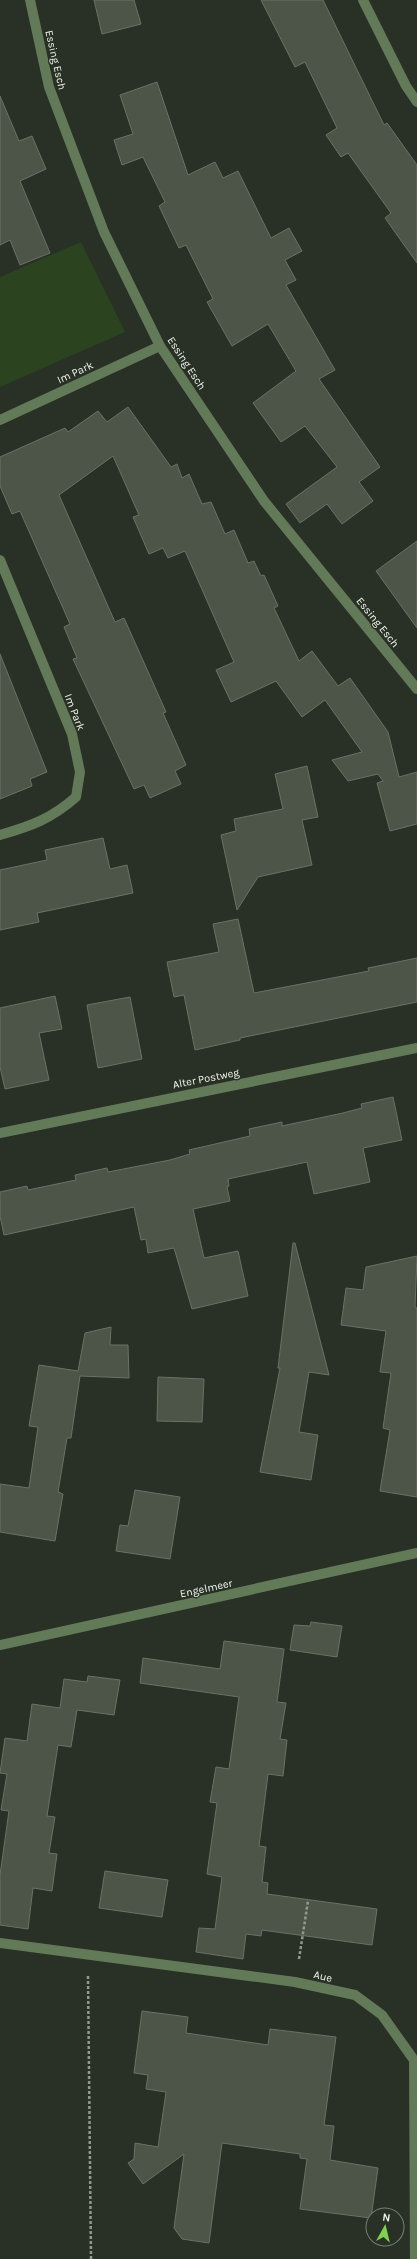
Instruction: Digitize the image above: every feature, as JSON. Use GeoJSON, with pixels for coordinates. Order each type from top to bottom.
{"type":"FeatureCollection","features":[{"type":"Feature","properties":{"kind":"street","name":"Essing Esch"},"geometry":{"type":"LineString","coordinates":[[30,0],[48,87],[104,232],[160,346],[264,501],[417,689]]}},
{"type":"Feature","properties":{"kind":"street"},"geometry":{"type":"LineString","coordinates":[[363,0],[406,86],[417,102]]}},
{"type":"Feature","properties":{"kind":"street","name":"Im Park"},"geometry":{"type":"LineString","coordinates":[[0,420],[160,346]]}},
{"type":"Feature","properties":{"kind":"street","name":"Im Park"},"geometry":{"type":"LineString","coordinates":[[0,560],[72,734],[80,772],[76,797],[60,812],[38,823],[0,835]]}},
{"type":"Feature","properties":{"kind":"street","name":"Alter Postweg"},"geometry":{"type":"LineString","coordinates":[[0,1133],[417,1048]]}},
{"type":"Feature","properties":{"kind":"street","name":"Engelmeer"},"geometry":{"type":"LineString","coordinates":[[0,1645],[417,1553]]}},
{"type":"Feature","properties":{"kind":"street","name":"Aue"},"geometry":{"type":"LineString","coordinates":[[0,1943],[88,1956],[295,1982],[355,1996],[382,2015],[414,2060],[415,2259]]}},
{"type":"Feature","properties":{"kind":"path"},"geometry":{"type":"LineString","coordinates":[[295,1982],[308,1900]]}},
{"type":"Feature","properties":{"kind":"path"},"geometry":{"type":"LineString","coordinates":[[88,1956],[91,2259]]}},
{"type":"Feature","properties":{"kind":"green space"},"geometry":{"type":"Polygon","coordinates":[[[81,242],[125,332],[0,387],[0,277],[81,242]]]}},
{"type":"Feature","properties":{"kind":"building"},"geometry":{"type":"Polygon","coordinates":[[[94,0],[134,0],[141,24],[102,34],[94,0]]]}},
{"type":"Feature","properties":{"kind":"building"},"geometry":{"type":"Polygon","coordinates":[[[261,0],[323,0],[384,125],[387,123],[417,165],[417,263],[385,218],[391,213],[348,153],[341,157],[326,135],[337,128],[305,62],[295,67],[261,0]]]}},
{"type":"Feature","properties":{"kind":"building"},"geometry":{"type":"Polygon","coordinates":[[[157,82],[188,175],[215,162],[223,178],[238,171],[271,238],[289,228],[302,251],[285,260],[296,280],[286,285],[335,370],[319,379],[380,467],[359,482],[373,501],[342,524],[327,504],[300,523],[286,504],[337,467],[305,426],[281,442],[253,403],[296,371],[268,324],[232,346],[207,302],[213,299],[186,245],[179,248],[159,206],[165,202],[143,157],[122,165],[114,140],[133,134],[120,95],[157,82]]]}},
{"type":"Feature","properties":{"kind":"building"},"geometry":{"type":"Polygon","coordinates":[[[0,96],[19,141],[32,136],[46,169],[20,181],[50,253],[20,265],[10,240],[0,245],[0,96]]]}},
{"type":"Feature","properties":{"kind":"building"},"geometry":{"type":"Polygon","coordinates":[[[128,407],[171,467],[177,464],[182,478],[189,474],[202,504],[211,502],[225,534],[234,530],[248,563],[254,561],[261,576],[264,575],[278,606],[274,608],[299,661],[312,651],[338,686],[350,678],[388,732],[399,777],[417,772],[417,824],[390,831],[377,783],[383,781],[378,774],[348,781],[332,760],[362,752],[325,700],[302,717],[276,681],[231,702],[216,670],[234,662],[185,551],[168,558],[163,548],[149,554],[133,517],[139,515],[113,456],[59,495],[115,622],[124,618],[166,712],[163,713],[186,765],[175,771],[181,784],[150,798],[144,785],[134,789],[73,659],[77,658],[64,627],[70,624],[20,511],[12,514],[0,486],[0,457],[65,428],[68,432],[98,411],[107,422],[128,407]]]}},
{"type":"Feature","properties":{"kind":"building"},"geometry":{"type":"Polygon","coordinates":[[[417,541],[417,628],[376,571],[417,541]]]}},
{"type":"Feature","properties":{"kind":"building"},"geometry":{"type":"Polygon","coordinates":[[[0,654],[47,772],[30,779],[32,786],[0,799],[0,654]]]}},
{"type":"Feature","properties":{"kind":"building"},"geometry":{"type":"Polygon","coordinates":[[[307,766],[318,817],[302,820],[312,865],[258,877],[237,910],[221,835],[236,831],[234,819],[283,809],[275,774],[307,766]]]}},
{"type":"Feature","properties":{"kind":"building"},"geometry":{"type":"Polygon","coordinates":[[[103,838],[110,869],[127,865],[133,893],[37,913],[39,922],[0,930],[0,870],[47,860],[45,850],[103,838]]]}},
{"type":"Feature","properties":{"kind":"building"},"geometry":{"type":"Polygon","coordinates":[[[238,919],[254,993],[369,971],[368,968],[417,958],[417,1002],[240,1038],[240,1040],[195,1050],[184,995],[174,997],[167,962],[219,952],[213,924],[238,919]]]}},
{"type":"Feature","properties":{"kind":"building"},"geometry":{"type":"Polygon","coordinates":[[[55,996],[62,1029],[39,1033],[49,1080],[5,1089],[0,1067],[0,1008],[55,996]]]}},
{"type":"Feature","properties":{"kind":"building"},"geometry":{"type":"Polygon","coordinates":[[[130,997],[142,1059],[98,1068],[87,1005],[130,997]]]}},
{"type":"Feature","properties":{"kind":"building"},"geometry":{"type":"Polygon","coordinates":[[[393,1097],[402,1140],[363,1148],[370,1182],[314,1194],[307,1162],[228,1179],[229,1186],[227,1187],[230,1201],[193,1209],[204,1258],[238,1251],[248,1296],[192,1309],[174,1248],[148,1253],[146,1239],[141,1240],[134,1207],[4,1235],[0,1216],[0,1192],[27,1186],[28,1190],[76,1180],[75,1175],[107,1168],[108,1172],[170,1160],[190,1154],[189,1150],[250,1136],[249,1129],[282,1122],[282,1126],[343,1113],[362,1108],[361,1104],[393,1097]]]}},
{"type":"Feature","properties":{"kind":"building"},"geometry":{"type":"Polygon","coordinates":[[[293,1243],[295,1243],[329,1375],[309,1372],[299,1432],[318,1435],[311,1480],[260,1472],[280,1368],[278,1368],[293,1243]]]}},
{"type":"Feature","properties":{"kind":"building"},"geometry":{"type":"Polygon","coordinates":[[[417,1256],[415,1307],[417,1308],[417,1497],[380,1491],[390,1430],[383,1428],[391,1373],[380,1372],[386,1331],[341,1325],[346,1288],[363,1290],[366,1267],[417,1256]]]}},
{"type":"Feature","properties":{"kind":"building"},"geometry":{"type":"Polygon","coordinates":[[[111,1327],[110,1345],[128,1345],[129,1378],[80,1376],[71,1438],[67,1438],[58,1492],[63,1494],[55,1541],[0,1532],[0,1484],[29,1488],[38,1427],[29,1426],[39,1365],[78,1371],[85,1333],[111,1327]]]}},
{"type":"Feature","properties":{"kind":"building"},"geometry":{"type":"Polygon","coordinates":[[[158,1377],[204,1379],[202,1422],[157,1421],[158,1377]]]}},
{"type":"Feature","properties":{"kind":"building"},"geometry":{"type":"Polygon","coordinates":[[[135,1490],[180,1497],[170,1559],[116,1551],[120,1525],[128,1526],[135,1490]]]}},
{"type":"Feature","properties":{"kind":"building"},"geometry":{"type":"Polygon","coordinates":[[[311,1622],[342,1626],[337,1657],[290,1650],[294,1625],[310,1626],[311,1622]]]}},
{"type":"Feature","properties":{"kind":"building"},"geometry":{"type":"Polygon","coordinates":[[[224,1641],[284,1649],[277,1702],[286,1703],[280,1739],[287,1740],[283,1776],[268,1774],[259,1846],[266,1847],[262,1882],[268,1883],[267,1894],[377,1909],[372,1945],[262,1930],[261,1936],[246,1934],[243,1959],[196,1952],[199,1928],[215,1929],[222,1877],[207,1874],[217,1803],[210,1802],[216,1767],[229,1769],[239,1697],[140,1683],[143,1658],[220,1669],[224,1641]]]}},
{"type":"Feature","properties":{"kind":"building"},"geometry":{"type":"Polygon","coordinates":[[[88,1676],[120,1680],[114,1715],[77,1710],[71,1747],[58,1745],[47,1816],[55,1817],[49,1853],[57,1854],[52,1891],[33,1888],[28,1929],[0,1925],[0,1875],[9,1811],[1,1810],[7,1774],[0,1773],[5,1738],[27,1741],[32,1704],[60,1708],[64,1679],[87,1682],[88,1676]]]}},
{"type":"Feature","properties":{"kind":"building"},"geometry":{"type":"Polygon","coordinates":[[[105,1871],[168,1880],[162,1917],[99,1908],[105,1871]]]}},
{"type":"Feature","properties":{"kind":"building"},"geometry":{"type":"Polygon","coordinates":[[[142,2011],[188,2017],[186,2033],[268,2045],[270,2029],[336,2037],[324,2125],[334,2126],[330,2160],[378,2168],[373,2207],[365,2207],[365,2217],[300,2209],[307,2159],[300,2158],[300,2154],[222,2143],[209,2243],[182,2239],[174,2228],[184,2154],[143,2184],[128,2163],[134,2159],[135,2143],[158,2147],[166,2092],[146,2089],[148,2075],[134,2073],[142,2011]]]}}]}
